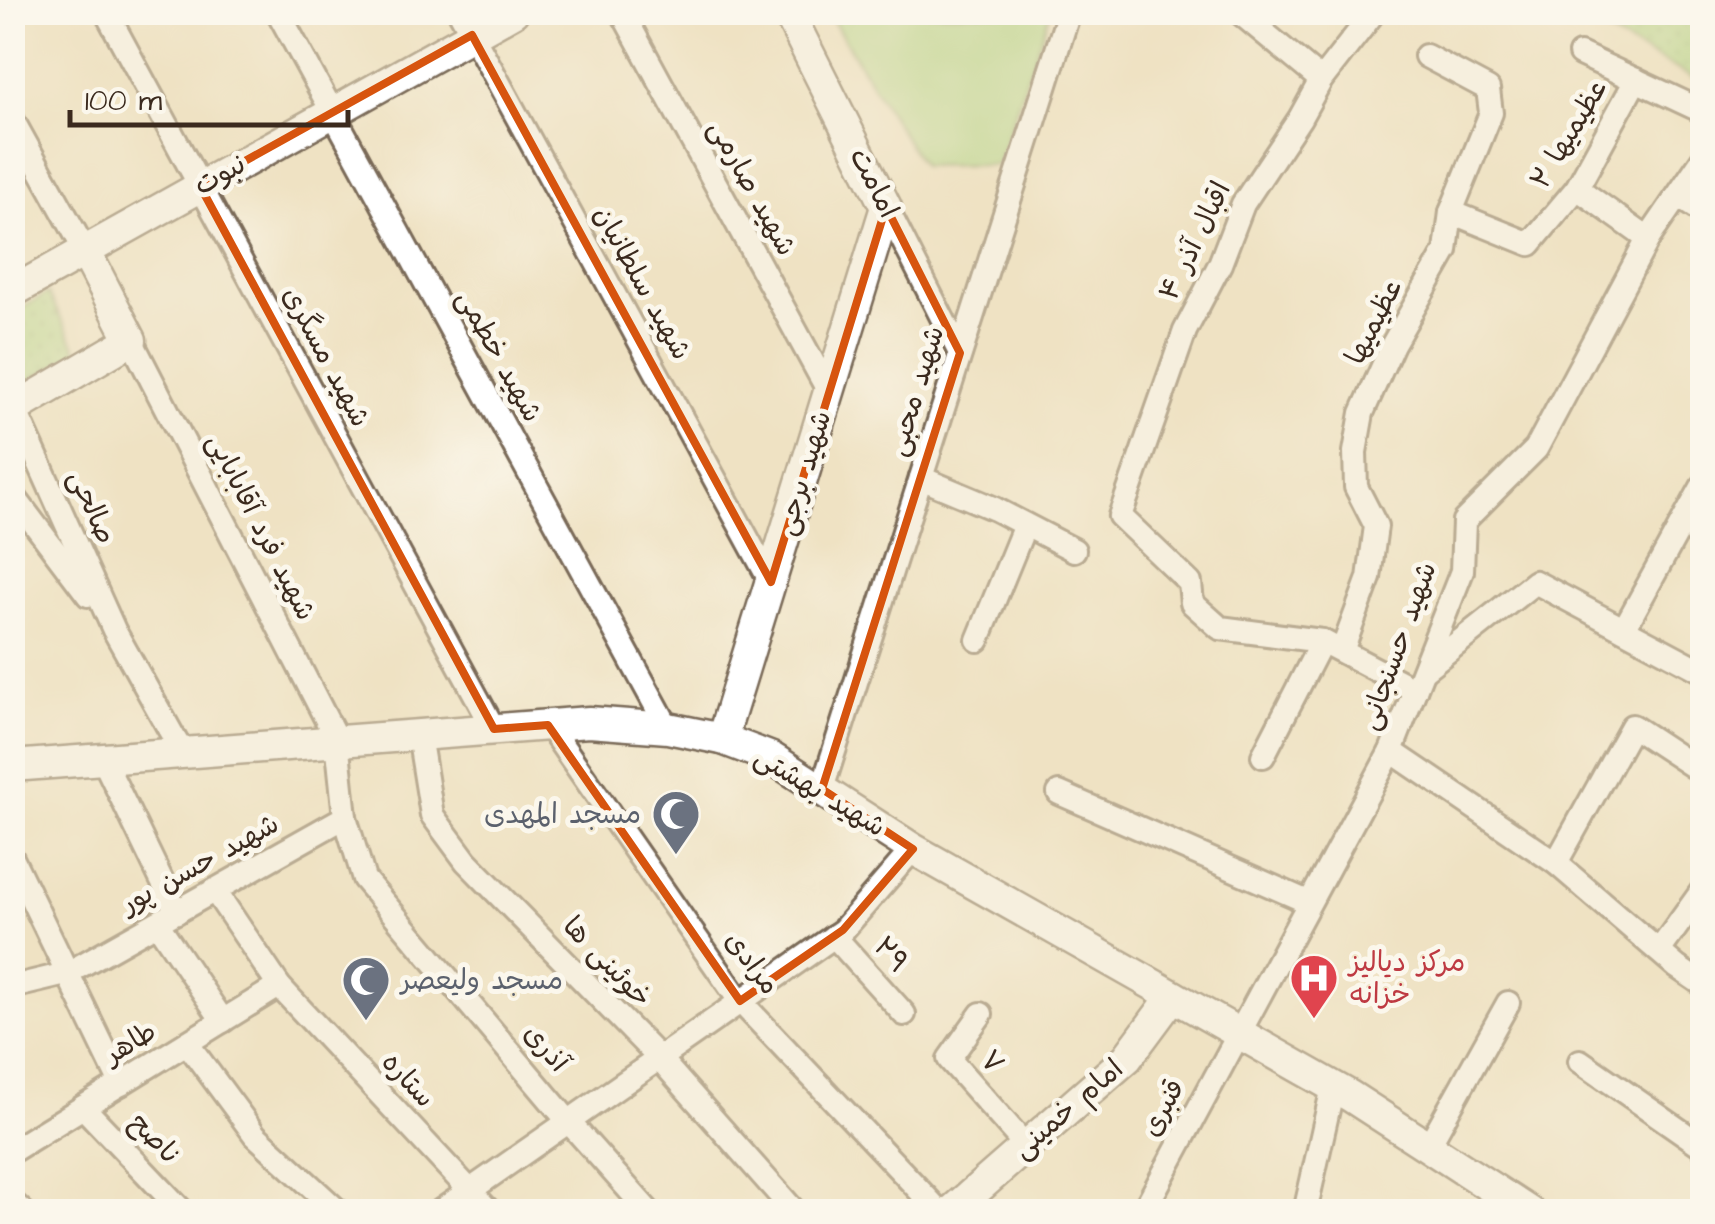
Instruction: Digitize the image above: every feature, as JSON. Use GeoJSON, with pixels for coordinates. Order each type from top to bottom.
{"type":"FeatureCollection","features":[{"type":"Feature","properties":{"kind":"street","name":"شهید مسگری"},"geometry":{"type":"LineString","coordinates":[[106,12],[494,729]]}},
{"type":"Feature","properties":{"kind":"street","name":"شهید خطمی"},"geometry":{"type":"LineString","coordinates":[[278,12],[668,728]]}},
{"type":"Feature","properties":{"kind":"street","name":"نبوت"},"geometry":{"type":"LineString","coordinates":[[12,292],[332,112],[466,24],[513,12]]}},
{"type":"Feature","properties":{"kind":"street","name":"شهید صارمی"},"geometry":{"type":"LineString","coordinates":[[622,12],[829,392]]}},
{"type":"Feature","properties":{"kind":"street","name":"امامت"},"geometry":{"type":"LineString","coordinates":[[788,12],[960,352]]}},
{"type":"Feature","properties":{"kind":"street","name":"شهید محبی"},"geometry":{"type":"LineString","coordinates":[[822,789],[1069,12]]}},
{"type":"Feature","properties":{"kind":"street"},"geometry":{"type":"LineString","coordinates":[[1239,12],[1321,80]]}},
{"type":"Feature","properties":{"kind":"street","name":"اقبال آذر ۴"},"geometry":{"type":"LineString","coordinates":[[1332,646],[1220,628],[1192,603],[1190,583],[1120,516],[1186,331],[1220,264],[1243,204],[1321,80],[1371,16]]}},
{"type":"Feature","properties":{"kind":"street","name":"شهید سلطانیان"},"geometry":{"type":"LineString","coordinates":[[466,24],[771,582]]}},
{"type":"Feature","properties":{"kind":"street"},"geometry":{"type":"LineString","coordinates":[[1580,54],[1702,110]]}},
{"type":"Feature","properties":{"kind":"street","name":"عظیمیها"},"geometry":{"type":"LineString","coordinates":[[1263,756],[1332,646],[1369,578],[1376,526],[1356,487],[1355,452],[1362,412],[1393,344],[1446,251],[1452,212],[1491,112],[1488,89],[1426,56]]}},
{"type":"Feature","properties":{"kind":"street","name":"عظیمیها ۲"},"geometry":{"type":"LineString","coordinates":[[1452,212],[1530,244],[1577,188],[1636,80]]}},
{"type":"Feature","properties":{"kind":"street"},"geometry":{"type":"LineString","coordinates":[[12,120],[131,340],[14,409]]}},
{"type":"Feature","properties":{"kind":"street","name":"شهید حسنجانی"},"geometry":{"type":"LineString","coordinates":[[1237,1032],[1391,750],[1462,570],[1464,521],[1536,448],[1648,239],[1702,160]]}},
{"type":"Feature","properties":{"kind":"street"},"geometry":{"type":"LineString","coordinates":[[1577,188],[1648,239]]}},
{"type":"Feature","properties":{"kind":"street"},"geometry":{"type":"LineString","coordinates":[[1678,196],[1702,212]]}},
{"type":"Feature","properties":{"kind":"street","name":"شهید برجی"},"geometry":{"type":"LineString","coordinates":[[722,739],[886,207]]}},
{"type":"Feature","properties":{"kind":"street","name":"شهید فرد آقابابایی"},"geometry":{"type":"LineString","coordinates":[[131,340],[337,740]]}},
{"type":"Feature","properties":{"kind":"street","name":"صالحی"},"geometry":{"type":"LineString","coordinates":[[14,409],[114,630],[182,752]]}},
{"type":"Feature","properties":{"kind":"street"},"geometry":{"type":"LineString","coordinates":[[921,478],[1074,550]]}},
{"type":"Feature","properties":{"kind":"street"},"geometry":{"type":"LineString","coordinates":[[1624,629],[1702,487]]}},
{"type":"Feature","properties":{"kind":"street","name":"صالحی"},"geometry":{"type":"LineString","coordinates":[[12,494],[114,630]]}},
{"type":"Feature","properties":{"kind":"street"},"geometry":{"type":"LineString","coordinates":[[978,640],[1025,525]]}},
{"type":"Feature","properties":{"kind":"street"},"geometry":{"type":"LineString","coordinates":[[1332,646],[1419,680],[1535,582],[1702,671]]}},
{"type":"Feature","properties":{"kind":"street","name":"شهید بهشتی"},"geometry":{"type":"LineString","coordinates":[[12,766],[589,722],[668,728],[722,739],[772,758],[914,848],[1333,1087],[1529,1212]]}},
{"type":"Feature","properties":{"kind":"street","name":"مرادی"},"geometry":{"type":"LineString","coordinates":[[548,725],[740,1001],[940,1212]]}},
{"type":"Feature","properties":{"kind":"street"},"geometry":{"type":"LineString","coordinates":[[1556,863],[1632,726],[1699,770]]}},
{"type":"Feature","properties":{"kind":"street","name":"خوئینی ها"},"geometry":{"type":"LineString","coordinates":[[419,734],[432,815],[466,861],[659,1058],[795,1212]]}},
{"type":"Feature","properties":{"kind":"street"},"geometry":{"type":"LineString","coordinates":[[337,740],[345,817]]}},
{"type":"Feature","properties":{"kind":"street"},"geometry":{"type":"LineString","coordinates":[[1391,750],[1556,863],[1702,984]]}},
{"type":"Feature","properties":{"kind":"street"},"geometry":{"type":"LineString","coordinates":[[103,759],[167,917],[223,1020]]}},
{"type":"Feature","properties":{"kind":"street"},"geometry":{"type":"LineString","coordinates":[[1059,794],[1308,902]]}},
{"type":"Feature","properties":{"kind":"street","name":"شهید حسن پور"},"geometry":{"type":"LineString","coordinates":[[12,987],[66,974],[345,817]]}},
{"type":"Feature","properties":{"kind":"street","name":"آذری"},"geometry":{"type":"LineString","coordinates":[[345,817],[364,879],[648,1212]]}},
{"type":"Feature","properties":{"kind":"street"},"geometry":{"type":"LineString","coordinates":[[439,1212],[834,936],[914,848]]}},
{"type":"Feature","properties":{"kind":"street"},"geometry":{"type":"LineString","coordinates":[[12,858],[121,1084]]}},
{"type":"Feature","properties":{"kind":"street","name":"ستاره"},"geometry":{"type":"LineString","coordinates":[[214,891],[279,986],[490,1212]]}},
{"type":"Feature","properties":{"kind":"street"},"geometry":{"type":"LineString","coordinates":[[1659,951],[1702,891]]}},
{"type":"Feature","properties":{"kind":"street","name":"۲۹"},"geometry":{"type":"LineString","coordinates":[[834,936],[904,1014]]}},
{"type":"Feature","properties":{"kind":"street","name":"طاهر"},"geometry":{"type":"LineString","coordinates":[[12,1151],[279,986]]}},
{"type":"Feature","properties":{"kind":"street","name":"امام خمینی"},"geometry":{"type":"LineString","coordinates":[[952,1212],[1127,1058],[1173,996]]}},
{"type":"Feature","properties":{"kind":"street"},"geometry":{"type":"LineString","coordinates":[[1429,1145],[1508,1003]]}},
{"type":"Feature","properties":{"kind":"street","name":"۷"},"geometry":{"type":"LineString","coordinates":[[981,1014],[949,1059],[1026,1146]]}},
{"type":"Feature","properties":{"kind":"street","name":"قنبری"},"geometry":{"type":"LineString","coordinates":[[1143,1212],[1237,1032]]}},
{"type":"Feature","properties":{"kind":"street"},"geometry":{"type":"LineString","coordinates":[[187,1043],[255,1135],[340,1212]]}},
{"type":"Feature","properties":{"kind":"street"},"geometry":{"type":"LineString","coordinates":[[1580,1061],[1702,1146]]}},
{"type":"Feature","properties":{"kind":"street"},"geometry":{"type":"LineString","coordinates":[[1305,1212],[1333,1087]]}},
{"type":"Feature","properties":{"kind":"street","name":"ناصح"},"geometry":{"type":"LineString","coordinates":[[83,1107],[183,1212]]}},
{"type":"Feature","properties":{"kind":"street"},"geometry":{"type":"LineString","coordinates":[[12,1202],[22,1212]]}},
{"type":"Feature","properties":{"kind":"highlighted area"},"geometry":{"type":"Polygon","coordinates":[[[472,35],[771,582],[886,207],[960,353],[822,789],[913,849],[843,930],[740,1001],[548,725],[494,729],[200,186],[472,35]]]}},
{"type":"Feature","properties":{"kind":"green space"},"geometry":{"type":"Polygon","coordinates":[[[828,13],[1050,13],[997,165],[922,166],[828,13]]]}},
{"type":"Feature","properties":{"kind":"green space"},"geometry":{"type":"Polygon","coordinates":[[[1587,13],[1702,15],[1702,82],[1585,21],[1587,13]]]}},
{"type":"Feature","properties":{"kind":"green space"},"geometry":{"type":"Polygon","coordinates":[[[48,293],[78,352],[13,391],[13,313],[48,293]]]}},
{"type":"Feature","properties":{"kind":"place","name":"مسجد المهدی"},"geometry":{"type":"Point","coordinates":[676,856]}},
{"type":"Feature","properties":{"kind":"place","name":"مرکز دیالیز خزانه"},"geometry":{"type":"Point","coordinates":[1314,1020]}},
{"type":"Feature","properties":{"kind":"place","name":"مسجد ولیعصر"},"geometry":{"type":"Point","coordinates":[366,1022]}}]}
